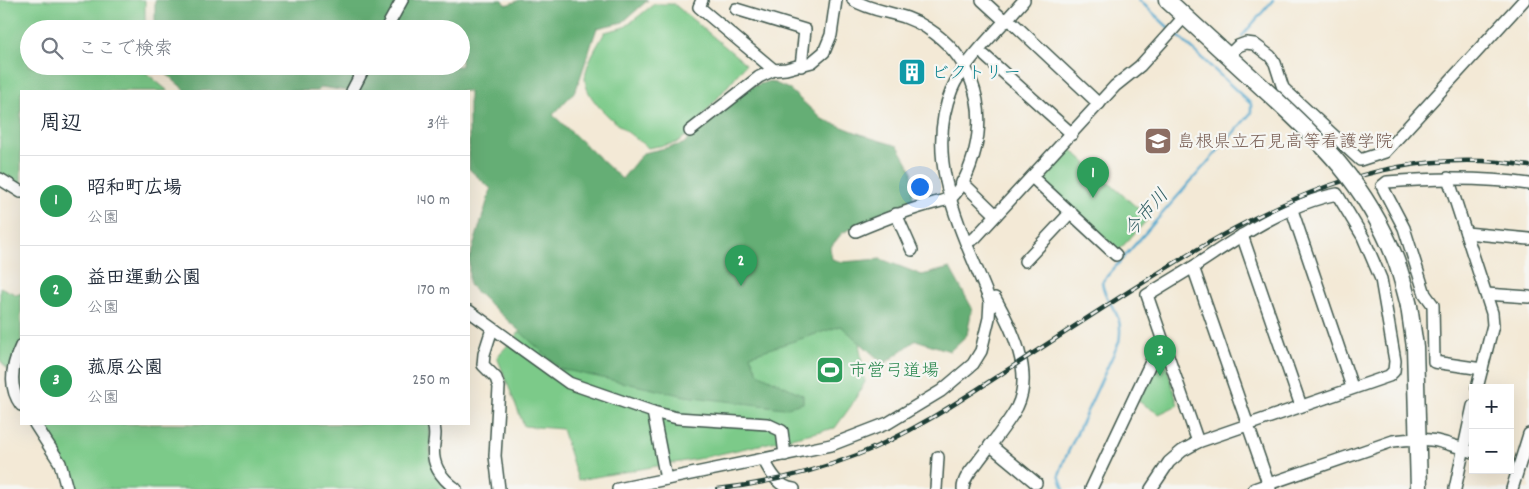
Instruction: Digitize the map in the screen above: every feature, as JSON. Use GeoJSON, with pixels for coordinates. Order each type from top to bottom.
{"type":"FeatureCollection","features":[{"type":"Feature","properties":{"kind":"highway"},"geometry":{"type":"LineString","coordinates":[[1167,0],[1336,158],[1359,189],[1377,219],[1396,259],[1409,306],[1415,347],[1420,489]]}},
{"type":"Feature","properties":{"kind":"street"},"geometry":{"type":"LineString","coordinates":[[391,20],[402,0]]}},
{"type":"Feature","properties":{"kind":"street"},"geometry":{"type":"LineString","coordinates":[[702,0],[699,8],[774,70]]}},
{"type":"Feature","properties":{"kind":"street"},"geometry":{"type":"LineString","coordinates":[[690,131],[759,77],[774,70],[801,66],[812,62],[824,52],[831,35],[836,0]]}},
{"type":"Feature","properties":{"kind":"street"},"geometry":{"type":"LineString","coordinates":[[852,0],[872,8],[910,18],[939,37],[965,67],[974,85],[979,105],[979,132],[971,169],[951,198],[896,214],[856,231]]}},
{"type":"Feature","properties":{"kind":"street"},"geometry":{"type":"LineString","coordinates":[[982,0],[1099,104]]}},
{"type":"Feature","properties":{"kind":"street"},"geometry":{"type":"LineString","coordinates":[[618,489],[831,445],[888,423],[961,376],[973,364],[981,351],[989,318],[990,302],[944,176],[940,147],[942,122],[952,88],[965,67],[1010,23],[1024,0]]}},
{"type":"Feature","properties":{"kind":"street"},"geometry":{"type":"LineString","coordinates":[[1228,56],[1238,46],[1246,43],[1254,44],[1270,56],[1275,63],[1283,88],[1360,160],[1385,152],[1524,0]]}},
{"type":"Feature","properties":{"kind":"street"},"geometry":{"type":"LineString","coordinates":[[736,9],[804,30],[801,66]]}},
{"type":"Feature","properties":{"kind":"street"},"geometry":{"type":"LineString","coordinates":[[967,242],[975,238],[1099,104],[1140,66],[1185,16]]}},
{"type":"Feature","properties":{"kind":"street"},"geometry":{"type":"LineString","coordinates":[[985,56],[1072,134]]}},
{"type":"Feature","properties":{"kind":"street"},"geometry":{"type":"LineString","coordinates":[[353,90],[360,75]]}},
{"type":"Feature","properties":{"kind":"street"},"geometry":{"type":"LineString","coordinates":[[1032,177],[1116,255]]}},
{"type":"Feature","properties":{"kind":"street"},"geometry":{"type":"LineString","coordinates":[[0,178],[20,191]]}},
{"type":"Feature","properties":{"kind":"street"},"geometry":{"type":"LineString","coordinates":[[1482,369],[1434,362],[1433,305],[1425,294],[1404,228],[1382,186],[1387,182],[1448,178],[1494,179],[1529,184]]}},
{"type":"Feature","properties":{"kind":"street"},"geometry":{"type":"LineString","coordinates":[[1448,178],[1486,294],[1493,325],[1478,384]]}},
{"type":"Feature","properties":{"kind":"street"},"geometry":{"type":"LineString","coordinates":[[962,182],[996,215]]}},
{"type":"Feature","properties":{"kind":"street"},"geometry":{"type":"LineString","coordinates":[[1151,489],[1169,462],[1182,451],[1198,442],[1389,376],[1394,371],[1395,360],[1381,279],[1364,237],[1337,194],[1325,196],[1265,222],[1147,295],[1198,442]]}},
{"type":"Feature","properties":{"kind":"street"},"geometry":{"type":"LineString","coordinates":[[1292,210],[1352,388]]}},
{"type":"Feature","properties":{"kind":"street"},"geometry":{"type":"LineString","coordinates":[[1025,261],[1070,212]]}},
{"type":"Feature","properties":{"kind":"street"},"geometry":{"type":"LineString","coordinates":[[896,214],[912,250]]}},
{"type":"Feature","properties":{"kind":"street"},"geometry":{"type":"LineString","coordinates":[[1466,233],[1529,239]]}},
{"type":"Feature","properties":{"kind":"street"},"geometry":{"type":"LineString","coordinates":[[1242,236],[1301,406]]}},
{"type":"Feature","properties":{"kind":"street"},"geometry":{"type":"LineString","coordinates":[[1193,266],[1269,486]]}},
{"type":"Feature","properties":{"kind":"street"},"geometry":{"type":"LineString","coordinates":[[1486,294],[1529,297]]}},
{"type":"Feature","properties":{"kind":"street"},"geometry":{"type":"LineString","coordinates":[[963,489],[966,477],[1017,406],[1021,395],[1023,378],[1015,342],[1005,316],[995,298],[990,302]]}},
{"type":"Feature","properties":{"kind":"street"},"geometry":{"type":"LineString","coordinates":[[470,312],[492,329],[523,348],[554,375],[569,383],[653,412],[677,418],[767,424],[776,427],[782,431],[785,456]]}},
{"type":"Feature","properties":{"kind":"street"},"geometry":{"type":"LineString","coordinates":[[492,329],[484,354],[483,365],[496,378],[499,387],[496,456],[499,489]]}},
{"type":"Feature","properties":{"kind":"street"},"geometry":{"type":"LineString","coordinates":[[1091,489],[1159,344],[1163,342]]}},
{"type":"Feature","properties":{"kind":"street"},"geometry":{"type":"LineString","coordinates":[[20,348],[15,358],[12,375],[20,402]]}},
{"type":"Feature","properties":{"kind":"street"},"geometry":{"type":"LineString","coordinates":[[653,412],[666,479]]}},
{"type":"Feature","properties":{"kind":"street"},"geometry":{"type":"LineString","coordinates":[[36,425],[60,463],[67,489]]}},
{"type":"Feature","properties":{"kind":"street"},"geometry":{"type":"LineString","coordinates":[[434,425],[436,430],[433,461],[440,474],[456,489]]}},
{"type":"Feature","properties":{"kind":"street"},"geometry":{"type":"LineString","coordinates":[[1455,489],[1463,454],[1467,450],[1470,429]]}},
{"type":"Feature","properties":{"kind":"street"},"geometry":{"type":"LineString","coordinates":[[1514,466],[1529,434]]}},
{"type":"Feature","properties":{"kind":"street"},"geometry":{"type":"LineString","coordinates":[[1254,489],[1269,486],[1393,441],[1417,438],[1438,440],[1467,450]]}},
{"type":"Feature","properties":{"kind":"street"},"geometry":{"type":"LineString","coordinates":[[990,445],[1036,483]]}},
{"type":"Feature","properties":{"kind":"street"},"geometry":{"type":"LineString","coordinates":[[936,489],[938,457]]}},
{"type":"Feature","properties":{"kind":"street"},"geometry":{"type":"LineString","coordinates":[[764,460],[778,483],[788,489],[794,489]]}},
{"type":"Feature","properties":{"kind":"street"},"geometry":{"type":"LineString","coordinates":[[1512,489],[1513,474]]}},
{"type":"Feature","properties":{"kind":"green space"},"geometry":{"type":"Polygon","coordinates":[[[0,0],[145,0],[145,20],[20,20],[20,75],[149,75],[167,90],[20,90],[20,186],[0,174],[0,0]]]}},
{"type":"Feature","properties":{"kind":"green space"},"geometry":{"type":"Polygon","coordinates":[[[155,0],[503,0],[506,5],[520,0],[648,0],[623,22],[597,28],[576,90],[553,115],[622,179],[643,153],[683,144],[750,87],[770,81],[789,89],[822,119],[871,138],[898,146],[912,170],[913,199],[842,233],[830,248],[832,259],[842,262],[881,259],[922,275],[950,268],[972,308],[967,335],[950,351],[916,340],[884,364],[841,326],[750,355],[758,373],[803,395],[803,403],[784,408],[685,396],[561,369],[470,286],[470,257],[491,189],[470,170],[470,90],[341,90],[321,87],[319,90],[185,90],[167,75],[470,75],[470,20],[155,20],[155,0]]]}},
{"type":"Feature","properties":{"kind":"green space"},"geometry":{"type":"Polygon","coordinates":[[[654,4],[674,4],[746,64],[686,136],[676,143],[648,148],[600,108],[587,88],[585,78],[590,60],[605,32],[625,27],[654,4]]]}},
{"type":"Feature","properties":{"kind":"green space"},"geometry":{"type":"Polygon","coordinates":[[[1067,146],[1149,218],[1118,251],[1038,179],[1067,146]]]}},
{"type":"Feature","properties":{"kind":"green space"},"geometry":{"type":"Polygon","coordinates":[[[663,172],[824,230],[827,271],[856,323],[865,382],[835,428],[697,459],[578,480],[562,429],[524,426],[497,357],[663,172]]]}},
{"type":"Feature","properties":{"kind":"green space"},"geometry":{"type":"Polygon","coordinates":[[[0,287],[17,295],[20,294],[20,401],[12,375],[0,360],[0,287]]]}},
{"type":"Feature","properties":{"kind":"green space"},"geometry":{"type":"Polygon","coordinates":[[[1162,351],[1178,405],[1159,414],[1138,401],[1162,351]]]}},
{"type":"Feature","properties":{"kind":"green space"},"geometry":{"type":"Polygon","coordinates":[[[38,425],[430,425],[430,461],[450,489],[74,489],[61,461],[38,425]]]}},
{"type":"Feature","properties":{"kind":"waterway","name":"今市川"},"geometry":{"type":"LineString","coordinates":[[1139,0],[1169,28]]}},
{"type":"Feature","properties":{"kind":"waterway"},"geometry":{"type":"LineString","coordinates":[[1242,36],[1273,0]]}},
{"type":"Feature","properties":{"kind":"waterway","name":"今市川"},"geometry":{"type":"LineString","coordinates":[[1064,489],[1059,475],[1064,461],[1119,342],[1119,322],[1102,282],[1251,113],[1251,104],[1175,33]]}},
{"type":"Feature","properties":{"kind":"railway"},"geometry":{"type":"LineString","coordinates":[[718,489],[771,481],[806,472],[857,455],[895,438],[949,408],[1189,254],[1280,206],[1327,186],[1375,172],[1424,163],[1476,161],[1529,166]]}},
{"type":"Feature","properties":{"kind":"place","name":"ビクトリー"},"geometry":{"type":"Point","coordinates":[912,72]}},
{"type":"Feature","properties":{"kind":"place","name":"島根県立石見高等看護学院"},"geometry":{"type":"Point","coordinates":[1158,141]}},
{"type":"Feature","properties":{"kind":"place","name":"昭和町広場"},"geometry":{"type":"Point","coordinates":[1093,198]}},
{"type":"Feature","properties":{"kind":"place","name":"益田運動公園"},"geometry":{"type":"Point","coordinates":[741,286]}},
{"type":"Feature","properties":{"kind":"place","name":"市営弓道場"},"geometry":{"type":"Point","coordinates":[830,370]}},
{"type":"Feature","properties":{"kind":"place","name":"菰原公園"},"geometry":{"type":"Point","coordinates":[1160,376]}}]}
